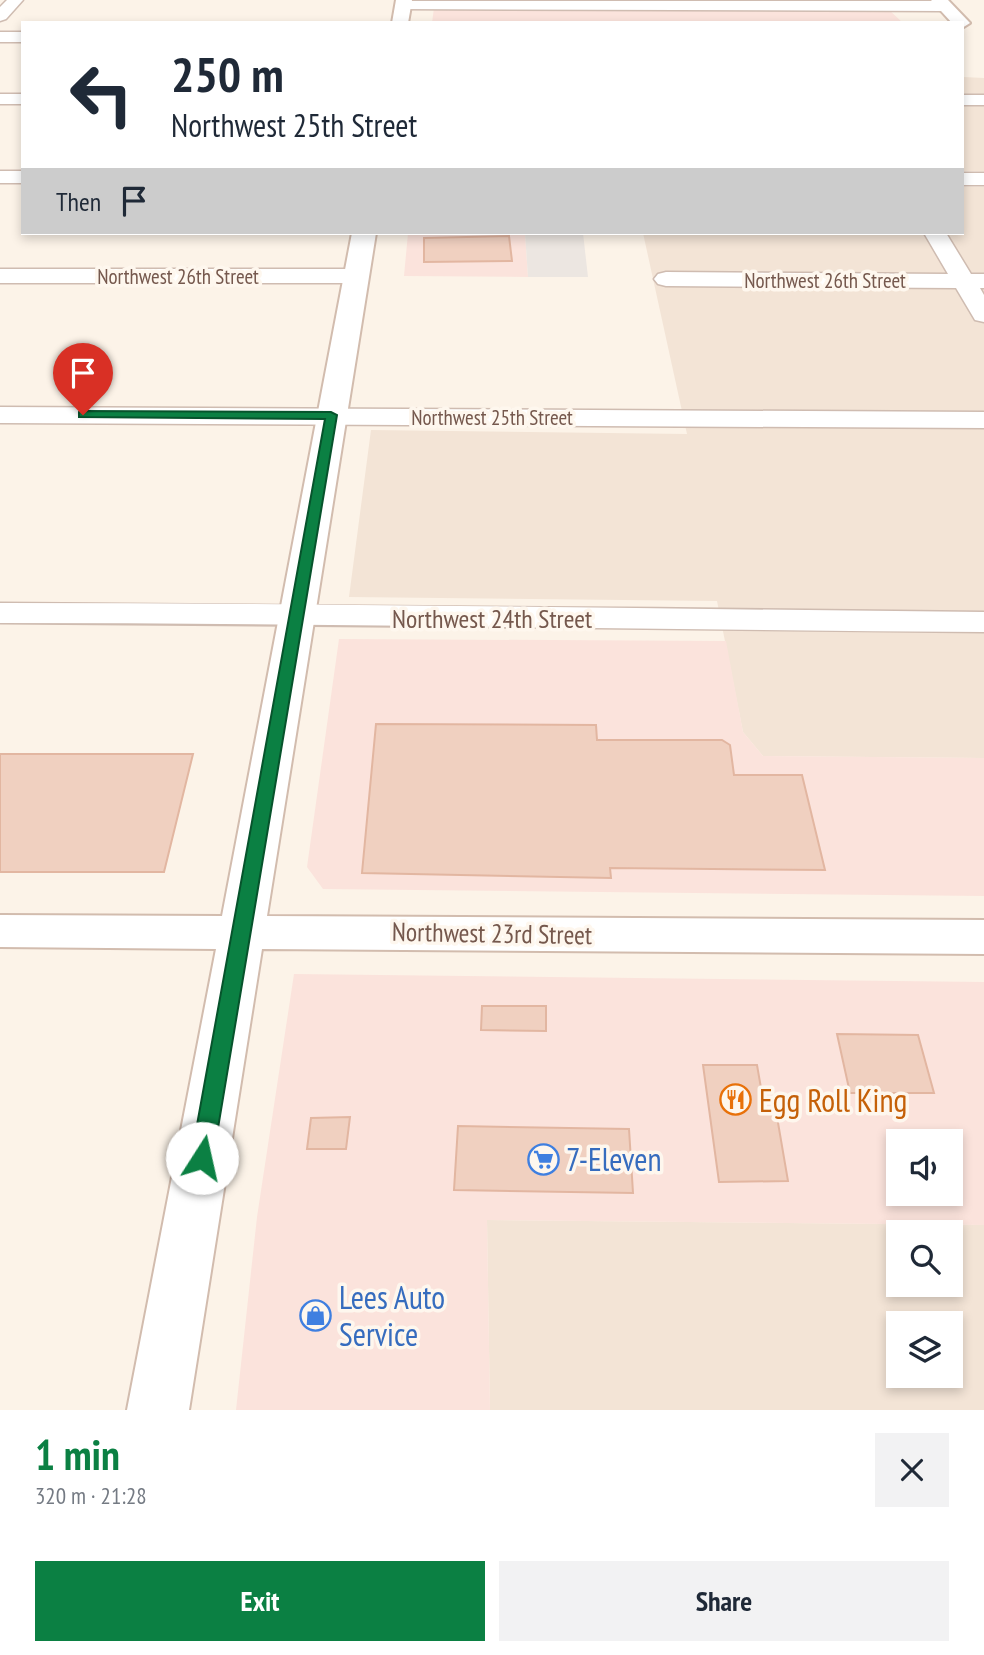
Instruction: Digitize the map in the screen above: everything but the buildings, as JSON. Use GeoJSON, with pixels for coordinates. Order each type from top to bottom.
{"type":"FeatureCollection","features":[{"type":"Feature","properties":{"kind":"main road"},"geometry":{"type":"LineString","coordinates":[[941,3],[961,21]]}},
{"type":"Feature","properties":{"kind":"main road"},"geometry":{"type":"LineString","coordinates":[[158,1410],[364,235]]}},
{"type":"Feature","properties":{"kind":"main road","name":"Northwest 23rd Street"},"geometry":{"type":"LineString","coordinates":[[0,932],[241,931],[984,937]]}},
{"type":"Feature","properties":{"kind":"street"},"geometry":{"type":"LineString","coordinates":[[0,16],[15,0]]}},
{"type":"Feature","properties":{"kind":"street"},"geometry":{"type":"LineString","coordinates":[[402,10],[941,3]]}},
{"type":"Feature","properties":{"kind":"street"},"geometry":{"type":"LineString","coordinates":[[0,37],[21,37]]}},
{"type":"Feature","properties":{"kind":"street"},"geometry":{"type":"LineString","coordinates":[[0,99],[21,99]]}},
{"type":"Feature","properties":{"kind":"street"},"geometry":{"type":"LineString","coordinates":[[964,100],[984,100]]}},
{"type":"Feature","properties":{"kind":"street"},"geometry":{"type":"LineString","coordinates":[[0,177],[21,177]]}},
{"type":"Feature","properties":{"kind":"street"},"geometry":{"type":"LineString","coordinates":[[964,179],[984,179]]}},
{"type":"Feature","properties":{"kind":"street"},"geometry":{"type":"LineString","coordinates":[[937,235],[974,281],[984,315]]}},
{"type":"Feature","properties":{"kind":"street","name":"Northwest 26th Street"},"geometry":{"type":"LineString","coordinates":[[0,276],[357,276]]}},
{"type":"Feature","properties":{"kind":"street","name":"Northwest 26th Street"},"geometry":{"type":"LineString","coordinates":[[666,279],[974,281]]}},
{"type":"Feature","properties":{"kind":"street","name":"Northwest 25th Street"},"geometry":{"type":"LineString","coordinates":[[0,415],[984,420]]}},
{"type":"Feature","properties":{"kind":"street","name":"Northwest 24th Street"},"geometry":{"type":"LineString","coordinates":[[0,613],[984,622]]}},
{"type":"Feature","properties":{"kind":"shaded area"},"geometry":{"type":"Polygon","coordinates":[[[435,0],[909,0],[911,3],[887,8],[901,21],[432,21],[435,0]]]}},
{"type":"Feature","properties":{"kind":"shaded area"},"geometry":{"type":"Polygon","coordinates":[[[964,77],[984,78],[984,171],[964,171],[964,77]]]}},
{"type":"Feature","properties":{"kind":"shaded area"},"geometry":{"type":"Polygon","coordinates":[[[964,187],[984,187],[984,758],[763,756],[743,732],[717,601],[349,597],[371,430],[687,434],[643,235],[964,235],[964,187]]]}},
{"type":"Feature","properties":{"kind":"shaded area"},"geometry":{"type":"Polygon","coordinates":[[[408,235],[525,235],[528,277],[404,276],[408,235]]]}},
{"type":"Feature","properties":{"kind":"shaded area"},"geometry":{"type":"Polygon","coordinates":[[[525,235],[583,235],[588,277],[528,277],[525,235]]]}},
{"type":"Feature","properties":{"kind":"shaded area"},"geometry":{"type":"Polygon","coordinates":[[[339,639],[726,641],[743,732],[763,756],[984,758],[984,896],[323,889],[307,867],[339,639]]]}},
{"type":"Feature","properties":{"kind":"shaded area"},"geometry":{"type":"Polygon","coordinates":[[[294,974],[984,982],[984,1225],[963,1225],[963,1220],[886,1220],[886,1224],[487,1220],[490,1410],[236,1410],[257,1217],[294,974]]]}},
{"type":"Feature","properties":{"kind":"shaded area"},"geometry":{"type":"Polygon","coordinates":[[[487,1220],[886,1224],[886,1297],[963,1297],[963,1225],[984,1225],[984,1410],[490,1410],[487,1220]]]}},
{"type":"Feature","properties":{"kind":"place","name":"Egg Roll King"},"geometry":{"type":"Point","coordinates":[736,1100]}},
{"type":"Feature","properties":{"kind":"place","name":"7-Eleven"},"geometry":{"type":"Point","coordinates":[543,1159]}},
{"type":"Feature","properties":{"kind":"place","name":"Lees Auto Service"},"geometry":{"type":"Point","coordinates":[316,1315]}},
{"type":"Feature","properties":{"kind":"route"},"geometry":{"type":"LineString","coordinates":[[83,415],[331,415],[202,1158]]}}]}
